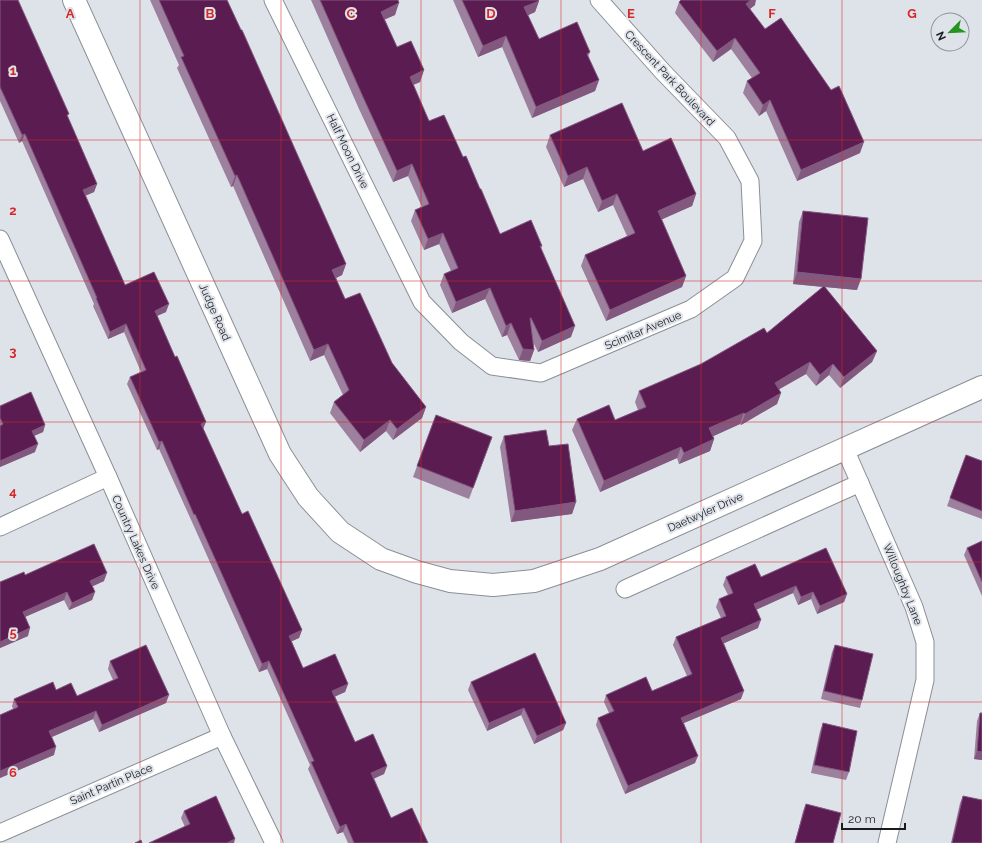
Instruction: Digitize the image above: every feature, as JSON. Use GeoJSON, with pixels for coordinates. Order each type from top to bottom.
{"type":"FeatureCollection","features":[{"type":"Feature","properties":{"kind":"street","name":"Judge Road"},"geometry":{"type":"LineString","coordinates":[[74,0],[280,454],[308,496],[340,532],[382,559],[417,572]]}},
{"type":"Feature","properties":{"kind":"street","name":"Half Moon Drive"},"geometry":{"type":"LineString","coordinates":[[273,0],[422,302]]}},
{"type":"Feature","properties":{"kind":"street","name":"Crescent Park Boulevard"},"geometry":{"type":"LineString","coordinates":[[599,0],[663,72],[727,138]]}},
{"type":"Feature","properties":{"kind":"street","name":"Scimitar Avenue"},"geometry":{"type":"LineString","coordinates":[[422,302],[461,342],[492,366],[541,373],[691,309],[735,278],[753,242],[750,182],[727,138]]}},
{"type":"Feature","properties":{"kind":"street","name":"Country Lakes Drive"},"geometry":{"type":"LineString","coordinates":[[0,239],[108,477],[222,736],[274,843]]}},
{"type":"Feature","properties":{"kind":"street","name":"Daetwyler Drive"},"geometry":{"type":"LineString","coordinates":[[417,572],[450,581],[493,585],[534,581],[600,559],[982,388]]}},
{"type":"Feature","properties":{"kind":"street","name":"Willoughby Lane"},"geometry":{"type":"LineString","coordinates":[[846,449],[914,608],[925,642],[925,680],[887,843]]}},
{"type":"Feature","properties":{"kind":"street"},"geometry":{"type":"LineString","coordinates":[[0,527],[108,477]]}},
{"type":"Feature","properties":{"kind":"street"},"geometry":{"type":"LineString","coordinates":[[625,589],[860,483]]}},
{"type":"Feature","properties":{"kind":"street","name":"Saint Partin Place"},"geometry":{"type":"LineString","coordinates":[[0,833],[222,736]]}},
{"type":"Feature","properties":{"kind":"building"},"geometry":{"type":"Polygon","coordinates":[[[0,0],[18,0],[69,114],[67,115],[97,184],[83,190],[125,285],[154,272],[169,304],[155,311],[175,357],[177,356],[206,422],[201,424],[242,514],[248,511],[302,630],[289,636],[303,668],[335,654],[348,684],[332,691],[355,742],[373,734],[387,766],[371,773],[391,818],[412,808],[428,843],[354,843],[346,824],[340,827],[311,762],[314,761],[269,661],[262,664],[162,441],[159,442],[130,377],[146,370],[126,324],[110,332],[97,298],[25,134],[22,135],[0,87],[0,0]]]}},
{"type":"Feature","properties":{"kind":"building"},"geometry":{"type":"Polygon","coordinates":[[[159,0],[227,0],[242,30],[346,264],[332,270],[345,299],[360,293],[392,363],[426,407],[397,429],[390,420],[364,440],[334,402],[349,390],[328,344],[314,350],[237,175],[235,176],[181,57],[184,56],[159,0]]]}},
{"type":"Feature","properties":{"kind":"building"},"geometry":{"type":"Polygon","coordinates":[[[320,0],[398,0],[399,3],[381,12],[397,47],[411,41],[424,70],[410,77],[429,121],[444,115],[463,157],[466,156],[500,234],[531,220],[542,246],[540,246],[575,326],[542,341],[530,318],[534,350],[523,349],[511,323],[506,326],[490,288],[456,302],[444,274],[458,268],[443,233],[428,239],[415,210],[429,204],[412,164],[397,171],[320,0]]]}},
{"type":"Feature","properties":{"kind":"building"},"geometry":{"type":"Polygon","coordinates":[[[462,0],[538,0],[539,1],[524,7],[539,39],[577,22],[590,52],[587,54],[599,80],[536,107],[506,36],[483,46],[462,0]]]}},
{"type":"Feature","properties":{"kind":"building"},"geometry":{"type":"Polygon","coordinates":[[[681,0],[751,0],[746,4],[765,29],[781,18],[831,90],[839,86],[864,142],[801,170],[770,100],[763,105],[747,81],[760,73],[735,38],[717,51],[679,2],[681,0]]]}},
{"type":"Feature","properties":{"kind":"building"},"geometry":{"type":"Polygon","coordinates":[[[622,103],[643,151],[671,138],[696,194],[658,211],[686,276],[610,310],[585,255],[635,233],[617,194],[602,201],[587,167],[568,176],[550,135],[622,103]]]}},
{"type":"Feature","properties":{"kind":"building"},"geometry":{"type":"Polygon","coordinates":[[[803,211],[868,218],[861,279],[797,272],[803,211]]]}},
{"type":"Feature","properties":{"kind":"building"},"geometry":{"type":"Polygon","coordinates":[[[824,286],[877,351],[844,377],[833,364],[820,375],[810,362],[775,383],[781,393],[745,414],[744,413],[709,428],[714,439],[684,453],[681,447],[604,481],[577,419],[609,405],[615,420],[646,407],[639,391],[701,364],[764,328],[767,333],[824,286]]]}},
{"type":"Feature","properties":{"kind":"building"},"geometry":{"type":"Polygon","coordinates":[[[31,392],[45,425],[32,431],[38,444],[0,461],[0,426],[3,424],[0,418],[0,406],[31,392]]]}},
{"type":"Feature","properties":{"kind":"building"},"geometry":{"type":"Polygon","coordinates":[[[436,415],[492,437],[473,488],[417,466],[436,415]]]}},
{"type":"Feature","properties":{"kind":"building"},"geometry":{"type":"Polygon","coordinates":[[[546,430],[549,446],[568,444],[576,502],[515,511],[504,436],[546,430]]]}},
{"type":"Feature","properties":{"kind":"building"},"geometry":{"type":"Polygon","coordinates":[[[966,455],[982,461],[982,511],[950,498],[966,455]]]}},
{"type":"Feature","properties":{"kind":"building"},"geometry":{"type":"Polygon","coordinates":[[[982,541],[982,582],[967,548],[982,541]]]}},
{"type":"Feature","properties":{"kind":"building"},"geometry":{"type":"Polygon","coordinates":[[[94,544],[107,573],[90,581],[95,592],[72,603],[67,592],[23,612],[30,628],[0,642],[0,582],[24,572],[25,575],[94,544]]]}},
{"type":"Feature","properties":{"kind":"building"},"geometry":{"type":"Polygon","coordinates":[[[826,548],[847,594],[820,606],[813,592],[801,597],[796,586],[754,604],[761,620],[721,638],[744,691],[681,718],[698,756],[628,786],[598,718],[614,711],[606,695],[646,677],[652,691],[692,674],[676,637],[726,616],[719,599],[733,593],[726,577],[755,564],[761,577],[826,548]]]}},
{"type":"Feature","properties":{"kind":"building"},"geometry":{"type":"Polygon","coordinates":[[[146,645],[169,695],[102,725],[96,711],[49,731],[56,747],[0,771],[0,715],[18,707],[14,699],[53,682],[56,690],[71,683],[77,696],[118,678],[110,661],[146,645]]]}},
{"type":"Feature","properties":{"kind":"building"},"geometry":{"type":"Polygon","coordinates":[[[835,645],[873,654],[862,700],[824,691],[835,645]]]}},
{"type":"Feature","properties":{"kind":"building"},"geometry":{"type":"Polygon","coordinates":[[[535,653],[566,723],[537,736],[524,708],[489,723],[471,682],[535,653]]]}},
{"type":"Feature","properties":{"kind":"building"},"geometry":{"type":"Polygon","coordinates":[[[980,713],[982,713],[982,752],[977,751],[980,713]]]}},
{"type":"Feature","properties":{"kind":"building"},"geometry":{"type":"Polygon","coordinates":[[[823,723],[857,731],[849,772],[814,765],[823,723]]]}},
{"type":"Feature","properties":{"kind":"building"},"geometry":{"type":"Polygon","coordinates":[[[216,796],[235,839],[227,843],[149,843],[190,824],[184,811],[216,796]]]}},
{"type":"Feature","properties":{"kind":"building"},"geometry":{"type":"Polygon","coordinates":[[[963,796],[982,800],[982,843],[952,843],[963,796]]]}},
{"type":"Feature","properties":{"kind":"building"},"geometry":{"type":"Polygon","coordinates":[[[806,804],[841,813],[833,843],[795,843],[806,804]]]}},
{"type":"Feature","properties":{"kind":"building"},"geometry":{"type":"Polygon","coordinates":[[[141,840],[142,843],[135,843],[141,840]]]}}]}
